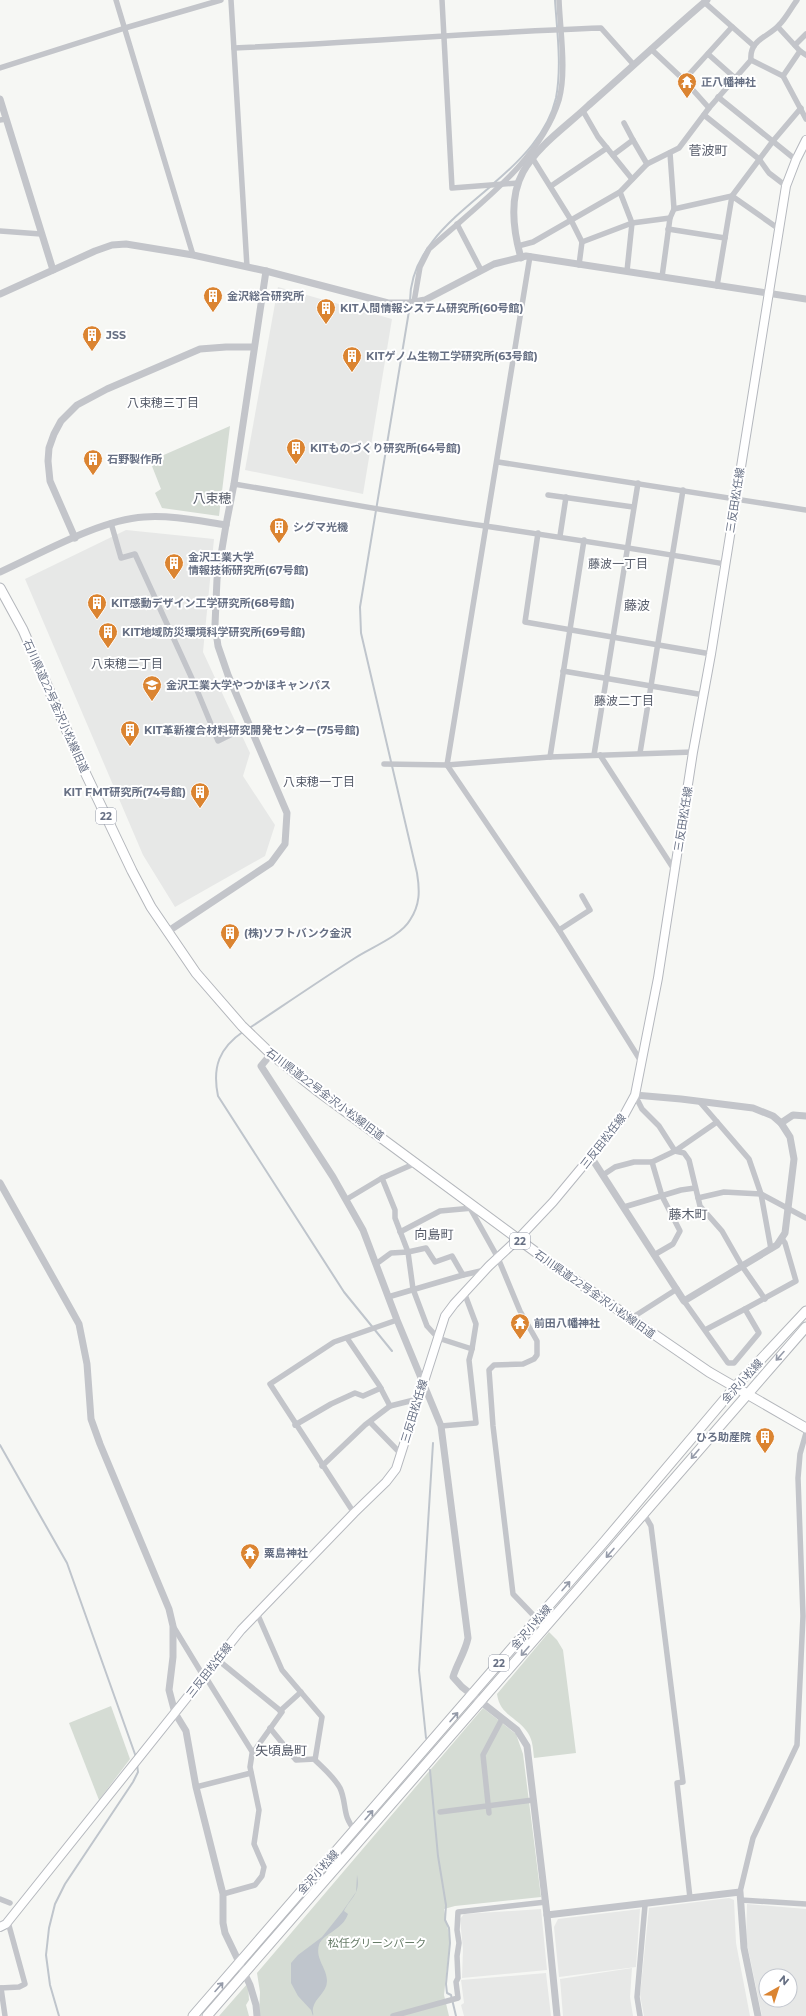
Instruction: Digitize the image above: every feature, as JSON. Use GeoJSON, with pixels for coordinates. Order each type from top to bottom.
{"type":"FeatureCollection","features":[{"type":"Feature","properties":{"kind":"main road","name":"三反田松任線"},"geometry":{"type":"LineString","coordinates":[[0,1927],[8,1922],[132,1766],[257,1613],[396,1470],[445,1316],[464,1292],[553,1202],[622,1118],[635,1095],[658,978],[778,229],[786,186],[806,140]]}},
{"type":"Feature","properties":{"kind":"main road","name":"石川県道22号金沢小松線旧道"},"geometry":{"type":"LineString","coordinates":[[0,588],[23,630],[83,768],[132,871],[167,932],[196,973],[246,1029],[271,1054],[315,1089],[416,1163],[473,1208],[630,1319],[734,1387],[806,1428]]}},
{"type":"Feature","properties":{"kind":"main road","name":"金沢小松線"},"geometry":{"type":"LineString","coordinates":[[193,2016],[240,1964],[604,1542],[734,1387],[806,1311]]}},
{"type":"Feature","properties":{"kind":"main road","name":"金沢小松線"},"geometry":{"type":"LineString","coordinates":[[207,2016],[644,1514],[746,1394],[806,1327]]}},
{"type":"Feature","properties":{"kind":"street"},"geometry":{"type":"LineString","coordinates":[[116,0],[192,255]]}},
{"type":"Feature","properties":{"kind":"street"},"geometry":{"type":"LineString","coordinates":[[0,68],[125,28],[221,0]]}},
{"type":"Feature","properties":{"kind":"street"},"geometry":{"type":"LineString","coordinates":[[231,0],[247,267]]}},
{"type":"Feature","properties":{"kind":"street"},"geometry":{"type":"LineString","coordinates":[[442,0],[452,188],[518,183]]}},
{"type":"Feature","properties":{"kind":"street"},"geometry":{"type":"LineString","coordinates":[[413,302],[420,266],[429,250],[537,146],[550,124],[559,99],[562,72],[558,0]]}},
{"type":"Feature","properties":{"kind":"street"},"geometry":{"type":"LineString","coordinates":[[751,60],[750,53],[754,46],[766,34],[778,27],[798,0]]}},
{"type":"Feature","properties":{"kind":"street"},"geometry":{"type":"LineString","coordinates":[[521,258],[514,229],[513,209],[518,183],[524,171],[533,159],[558,132],[706,1],[754,46]]}},
{"type":"Feature","properties":{"kind":"street"},"geometry":{"type":"LineString","coordinates":[[684,80],[732,27]]}},
{"type":"Feature","properties":{"kind":"street"},"geometry":{"type":"LineString","coordinates":[[778,27],[803,53],[782,76]]}},
{"type":"Feature","properties":{"kind":"street"},"geometry":{"type":"LineString","coordinates":[[234,48],[332,44],[444,36],[601,28],[634,65]]}},
{"type":"Feature","properties":{"kind":"street"},"geometry":{"type":"LineString","coordinates":[[795,45],[806,34]]}},
{"type":"Feature","properties":{"kind":"street"},"geometry":{"type":"LineString","coordinates":[[651,49],[684,80],[709,108]]}},
{"type":"Feature","properties":{"kind":"street"},"geometry":{"type":"LineString","coordinates":[[708,54],[734,78]]}},
{"type":"Feature","properties":{"kind":"street"},"geometry":{"type":"LineString","coordinates":[[751,60],[782,76],[801,108],[806,120]]}},
{"type":"Feature","properties":{"kind":"street"},"geometry":{"type":"LineString","coordinates":[[518,246],[533,242],[620,192],[647,164],[679,148],[718,97],[751,60]]}},
{"type":"Feature","properties":{"kind":"street"},"geometry":{"type":"LineString","coordinates":[[718,97],[796,160]]}},
{"type":"Feature","properties":{"kind":"street"},"geometry":{"type":"LineString","coordinates":[[0,99],[3,120],[53,270]]}},
{"type":"Feature","properties":{"kind":"street"},"geometry":{"type":"LineString","coordinates":[[717,286],[732,196],[773,141],[801,108]]}},
{"type":"Feature","properties":{"kind":"street"},"geometry":{"type":"LineString","coordinates":[[583,111],[612,155],[632,179]]}},
{"type":"Feature","properties":{"kind":"street"},"geometry":{"type":"LineString","coordinates":[[704,115],[759,159],[769,173],[786,186]]}},
{"type":"Feature","properties":{"kind":"street"},"geometry":{"type":"LineString","coordinates":[[624,123],[647,164]]}},
{"type":"Feature","properties":{"kind":"street"},"geometry":{"type":"LineString","coordinates":[[612,155],[633,140]]}},
{"type":"Feature","properties":{"kind":"street"},"geometry":{"type":"LineString","coordinates":[[551,186],[607,148]]}},
{"type":"Feature","properties":{"kind":"street"},"geometry":{"type":"LineString","coordinates":[[662,277],[668,229],[670,218],[674,209],[670,153]]}},
{"type":"Feature","properties":{"kind":"street"},"geometry":{"type":"LineString","coordinates":[[533,159],[551,186],[582,242],[579,265]]}},
{"type":"Feature","properties":{"kind":"street"},"geometry":{"type":"LineString","coordinates":[[620,192],[632,223],[627,271]]}},
{"type":"Feature","properties":{"kind":"street"},"geometry":{"type":"LineString","coordinates":[[674,209],[732,196],[778,229]]}},
{"type":"Feature","properties":{"kind":"street"},"geometry":{"type":"LineString","coordinates":[[582,242],[632,223],[670,218]]}},
{"type":"Feature","properties":{"kind":"street"},"geometry":{"type":"LineString","coordinates":[[457,224],[481,270]]}},
{"type":"Feature","properties":{"kind":"street"},"geometry":{"type":"LineString","coordinates":[[668,229],[725,238]]}},
{"type":"Feature","properties":{"kind":"street"},"geometry":{"type":"LineString","coordinates":[[0,231],[41,234]]}},
{"type":"Feature","properties":{"kind":"street"},"geometry":{"type":"LineString","coordinates":[[0,294],[112,245],[126,244],[192,255],[266,270],[388,303],[413,302],[437,294],[494,264],[530,256],[579,265],[806,299]]}},
{"type":"Feature","properties":{"kind":"street"},"geometry":{"type":"LineString","coordinates":[[530,256],[498,462],[447,765],[559,930],[642,1063]]}},
{"type":"Feature","properties":{"kind":"street"},"geometry":{"type":"LineString","coordinates":[[167,932],[271,863],[286,844],[287,813],[228,675],[218,646],[215,625],[217,579],[234,484],[253,347],[266,270]]}},
{"type":"Feature","properties":{"kind":"street"},"geometry":{"type":"LineString","coordinates":[[75,538],[50,481],[48,461],[49,448],[61,421],[77,405],[107,389],[200,349],[253,347]]}},
{"type":"Feature","properties":{"kind":"street"},"geometry":{"type":"LineString","coordinates":[[498,462],[683,490],[734,500],[806,510]]}},
{"type":"Feature","properties":{"kind":"street"},"geometry":{"type":"LineString","coordinates":[[638,483],[611,638],[597,755],[675,871]]}},
{"type":"Feature","properties":{"kind":"street"},"geometry":{"type":"LineString","coordinates":[[234,484],[372,507],[381,510],[486,527],[560,536],[725,564]]}},
{"type":"Feature","properties":{"kind":"street"},"geometry":{"type":"LineString","coordinates":[[640,753],[683,490]]}},
{"type":"Feature","properties":{"kind":"street"},"geometry":{"type":"LineString","coordinates":[[548,495],[633,508]]}},
{"type":"Feature","properties":{"kind":"street"},"geometry":{"type":"LineString","coordinates":[[560,536],[566,497]]}},
{"type":"Feature","properties":{"kind":"street"},"geometry":{"type":"LineString","coordinates":[[0,572],[111,523],[144,517],[184,519],[226,525]]}},
{"type":"Feature","properties":{"kind":"street"},"geometry":{"type":"LineString","coordinates":[[111,523],[121,558],[135,554],[194,683],[218,741],[250,725]]}},
{"type":"Feature","properties":{"kind":"street"},"geometry":{"type":"LineString","coordinates":[[538,533],[525,622],[570,631],[711,654]]}},
{"type":"Feature","properties":{"kind":"street"},"geometry":{"type":"LineString","coordinates":[[550,757],[584,540]]}},
{"type":"Feature","properties":{"kind":"street"},"geometry":{"type":"LineString","coordinates":[[563,670],[704,695]]}},
{"type":"Feature","properties":{"kind":"street"},"geometry":{"type":"LineString","coordinates":[[385,764],[447,765],[550,757],[693,752]]}},
{"type":"Feature","properties":{"kind":"street"},"geometry":{"type":"LineString","coordinates":[[559,930],[590,910],[582,896]]}},
{"type":"Feature","properties":{"kind":"street"},"geometry":{"type":"LineString","coordinates":[[271,1054],[261,1066],[347,1199],[363,1230],[417,1371],[441,1426],[468,1638],[464,1654],[457,1664],[453,1677],[462,1687],[517,1730],[527,1746],[546,1902],[557,2016]]}},
{"type":"Feature","properties":{"kind":"street"},"geometry":{"type":"LineString","coordinates":[[635,1095],[753,1108],[773,1116],[781,1123],[790,1137],[794,1158],[785,1233],[782,1239],[771,1249],[684,1301]]}},
{"type":"Feature","properties":{"kind":"street"},"geometry":{"type":"LineString","coordinates":[[635,1095],[642,1109],[659,1126],[675,1151],[684,1153],[689,1160],[700,1206],[722,1231],[742,1266],[765,1299]]}},
{"type":"Feature","properties":{"kind":"street"},"geometry":{"type":"LineString","coordinates":[[699,1101],[749,1159],[761,1194],[771,1249]]}},
{"type":"Feature","properties":{"kind":"street"},"geometry":{"type":"LineString","coordinates":[[781,1123],[793,1115],[806,1116]]}},
{"type":"Feature","properties":{"kind":"street"},"geometry":{"type":"LineString","coordinates":[[603,1175],[615,1167],[622,1165],[634,1162],[652,1162],[675,1151],[717,1122]]}},
{"type":"Feature","properties":{"kind":"street"},"geometry":{"type":"LineString","coordinates":[[591,1157],[676,1289],[728,1363],[734,1363],[759,1333],[745,1309]]}},
{"type":"Feature","properties":{"kind":"street"},"geometry":{"type":"LineString","coordinates":[[652,1162],[662,1196],[680,1231],[673,1244],[654,1255]]}},
{"type":"Feature","properties":{"kind":"street"},"geometry":{"type":"LineString","coordinates":[[347,1199],[382,1178],[416,1163]]}},
{"type":"Feature","properties":{"kind":"street"},"geometry":{"type":"LineString","coordinates":[[382,1178],[395,1210],[395,1218],[408,1252],[413,1289],[427,1326],[438,1338],[472,1349]]}},
{"type":"Feature","properties":{"kind":"street"},"geometry":{"type":"LineString","coordinates":[[0,1183],[79,1324],[87,1364],[91,1419],[169,1609],[173,1626],[173,1657],[170,1690],[175,1713],[186,1731],[196,1787],[222,1894],[223,1923],[225,1933],[250,1986],[256,2005],[257,2016]]}},
{"type":"Feature","properties":{"kind":"street"},"geometry":{"type":"LineString","coordinates":[[624,1207],[696,1188]]}},
{"type":"Feature","properties":{"kind":"street"},"geometry":{"type":"LineString","coordinates":[[698,1198],[724,1192],[761,1194],[806,1218]]}},
{"type":"Feature","properties":{"kind":"street"},"geometry":{"type":"LineString","coordinates":[[400,1232],[440,1211],[473,1208],[498,1258],[520,1311],[537,1341],[537,1355],[534,1359],[523,1364],[494,1365],[489,1370],[493,1426],[513,1594],[537,1619]]}},
{"type":"Feature","properties":{"kind":"street"},"geometry":{"type":"LineString","coordinates":[[705,1330],[796,1281],[786,1243],[782,1239]]}},
{"type":"Feature","properties":{"kind":"street"},"geometry":{"type":"LineString","coordinates":[[376,1264],[391,1253],[408,1252],[426,1248],[435,1262],[452,1256],[463,1275]]}},
{"type":"Feature","properties":{"kind":"street"},"geometry":{"type":"LineString","coordinates":[[388,1297],[485,1270]]}},
{"type":"Feature","properties":{"kind":"street"},"geometry":{"type":"LineString","coordinates":[[630,1319],[676,1289]]}},
{"type":"Feature","properties":{"kind":"street"},"geometry":{"type":"LineString","coordinates":[[441,1426],[476,1422],[469,1360],[476,1324],[464,1292]]}},
{"type":"Feature","properties":{"kind":"street"},"geometry":{"type":"LineString","coordinates":[[354,1513],[270,1384],[334,1342],[397,1320]]}},
{"type":"Feature","properties":{"kind":"street"},"geometry":{"type":"LineString","coordinates":[[347,1338],[381,1388],[390,1406]]}},
{"type":"Feature","properties":{"kind":"street"},"geometry":{"type":"LineString","coordinates":[[296,1425],[331,1404],[355,1393],[363,1396],[381,1388]]}},
{"type":"Feature","properties":{"kind":"street"},"geometry":{"type":"LineString","coordinates":[[322,1466],[370,1422],[390,1406],[418,1399]]}},
{"type":"Feature","properties":{"kind":"street"},"geometry":{"type":"LineString","coordinates":[[370,1422],[401,1454]]}},
{"type":"Feature","properties":{"kind":"street"},"geometry":{"type":"LineString","coordinates":[[758,2016],[744,1948],[741,1896],[753,1838],[797,1745],[803,1616],[798,1478],[800,1454],[806,1433]]}},
{"type":"Feature","properties":{"kind":"street"},"geometry":{"type":"LineString","coordinates":[[644,1514],[651,1526],[683,1782],[677,1783],[690,1898]]}},
{"type":"Feature","properties":{"kind":"street"},"geometry":{"type":"LineString","coordinates":[[257,1613],[282,1670],[322,1717],[315,1759]]}},
{"type":"Feature","properties":{"kind":"street"},"geometry":{"type":"LineString","coordinates":[[173,1626],[253,1753]]}},
{"type":"Feature","properties":{"kind":"street"},"geometry":{"type":"LineString","coordinates":[[218,1660],[280,1711]]}},
{"type":"Feature","properties":{"kind":"street"},"geometry":{"type":"LineString","coordinates":[[222,1894],[255,1885],[262,1876],[264,1867],[254,1844],[258,1810],[250,1767],[253,1753],[282,1712],[280,1711],[301,1692]]}},
{"type":"Feature","properties":{"kind":"street"},"geometry":{"type":"LineString","coordinates":[[490,1813],[488,1806],[484,1755],[502,1719]]}},
{"type":"Feature","properties":{"kind":"street"},"geometry":{"type":"LineString","coordinates":[[270,1728],[296,1760],[315,1759]]}},
{"type":"Feature","properties":{"kind":"street"},"geometry":{"type":"LineString","coordinates":[[315,1759],[340,1788],[348,1823],[355,1830]]}},
{"type":"Feature","properties":{"kind":"street"},"geometry":{"type":"LineString","coordinates":[[196,1787],[252,1774]]}},
{"type":"Feature","properties":{"kind":"street"},"geometry":{"type":"LineString","coordinates":[[440,1812],[533,1800]]}},
{"type":"Feature","properties":{"kind":"street"},"geometry":{"type":"LineString","coordinates":[[547,1915],[690,1898],[741,1896],[806,1904]]}},
{"type":"Feature","properties":{"kind":"street"},"geometry":{"type":"LineString","coordinates":[[0,1899],[10,1903]]}},
{"type":"Feature","properties":{"kind":"street"},"geometry":{"type":"LineString","coordinates":[[392,2016],[458,1998],[456,1982],[458,1978],[457,1956],[459,1943],[457,1930],[458,1912],[546,1902]]}},
{"type":"Feature","properties":{"kind":"street"},"geometry":{"type":"LineString","coordinates":[[640,2016],[637,1997],[645,1904]]}},
{"type":"Feature","properties":{"kind":"street"},"geometry":{"type":"LineString","coordinates":[[5,2016],[1,1988],[19,1987],[25,1984],[8,1922]]}},
{"type":"Feature","properties":{"kind":"shaded area"},"geometry":{"type":"Polygon","coordinates":[[[278,287],[392,319],[363,494],[245,470],[278,287]]]}},
{"type":"Feature","properties":{"kind":"shaded area","name":"金沢工業大学やつかほキャンパス"},"geometry":{"type":"Polygon","coordinates":[[[126,530],[214,539],[203,652],[250,753],[243,776],[275,825],[265,856],[175,907],[143,855],[25,579],[126,530]]]}},
{"type":"Feature","properties":{"kind":"shaded area"},"geometry":{"type":"Polygon","coordinates":[[[357,1875],[358,1881],[356,1891],[357,1875]]]}},
{"type":"Feature","properties":{"kind":"shaded area"},"geometry":{"type":"Polygon","coordinates":[[[356,1893],[344,1911],[348,1914],[345,1920],[342,1924],[324,1937],[319,1945],[319,1955],[327,1981],[325,1988],[314,2004],[313,2016],[311,2010],[298,1996],[291,1983],[291,1963],[298,1955],[322,1937],[356,1893]]]}},
{"type":"Feature","properties":{"kind":"shaded area"},"geometry":{"type":"Polygon","coordinates":[[[729,1898],[734,1900],[736,1943],[750,2016],[644,2016],[640,1995],[649,1908],[729,1898]]]}},
{"type":"Feature","properties":{"kind":"shaded area"},"geometry":{"type":"Polygon","coordinates":[[[747,1904],[806,1909],[806,2016],[762,2016],[760,2008],[798,2008],[798,1968],[758,1968],[758,1997],[746,1939],[747,1904]]]}},
{"type":"Feature","properties":{"kind":"shaded area"},"geometry":{"type":"Polygon","coordinates":[[[541,1909],[547,1970],[462,1978],[463,1949],[460,1919],[464,1914],[541,1909]]]}},
{"type":"Feature","properties":{"kind":"shaded area"},"geometry":{"type":"Polygon","coordinates":[[[640,1909],[636,1967],[559,1977],[554,1927],[558,1919],[640,1909]]]}},
{"type":"Feature","properties":{"kind":"shaded area"},"geometry":{"type":"Polygon","coordinates":[[[632,1968],[630,1997],[633,2016],[563,2016],[560,1979],[632,1968]]]}},
{"type":"Feature","properties":{"kind":"shaded area"},"geometry":{"type":"Polygon","coordinates":[[[546,1973],[551,2016],[464,2016],[461,2005],[464,2003],[461,1980],[546,1973]]]}},
{"type":"Feature","properties":{"kind":"green space"},"geometry":{"type":"Polygon","coordinates":[[[230,426],[219,516],[162,508],[155,493],[161,489],[150,461],[230,426]]]}},
{"type":"Feature","properties":{"kind":"green space"},"geometry":{"type":"Polygon","coordinates":[[[549,1632],[557,1640],[563,1650],[576,1753],[534,1758],[530,1736],[519,1723],[505,1712],[497,1694],[549,1632]]]}},
{"type":"Feature","properties":{"kind":"green space"},"geometry":{"type":"Polygon","coordinates":[[[111,1706],[130,1759],[99,1800],[69,1723],[111,1706]]]}},
{"type":"Feature","properties":{"kind":"green space","name":"松任グリーンパーク"},"geometry":{"type":"Polygon","coordinates":[[[483,1708],[516,1734],[523,1754],[541,1897],[455,1906],[444,1909],[450,1940],[444,1995],[449,2016],[259,2016],[260,1992],[257,1973],[483,1708]]]}},
{"type":"Feature","properties":{"kind":"green space"},"geometry":{"type":"Polygon","coordinates":[[[248,1983],[249,2000],[246,2005],[249,2016],[219,2016],[248,1983]]]}},
{"type":"Feature","properties":{"kind":"waterway"},"geometry":{"type":"LineString","coordinates":[[494,183],[514,165],[532,145],[547,123],[552,111],[556,98],[559,74],[555,0]]}},
{"type":"Feature","properties":{"kind":"waterway"},"geometry":{"type":"LineString","coordinates":[[410,301],[412,283],[426,250],[449,223],[490,187]]}},
{"type":"Feature","properties":{"kind":"waterway"},"geometry":{"type":"LineString","coordinates":[[248,1029],[355,958],[393,936],[406,926],[416,909],[419,892],[417,873],[361,633],[360,607],[410,305]]}},
{"type":"Feature","properties":{"kind":"waterway"},"geometry":{"type":"LineString","coordinates":[[244,1031],[235,1037],[223,1051],[219,1059],[216,1076],[218,1096],[344,1292],[392,1351]]}},
{"type":"Feature","properties":{"kind":"waterway"},"geometry":{"type":"LineString","coordinates":[[426,1738],[419,1670],[433,1443]]}},
{"type":"Feature","properties":{"kind":"waterway"},"geometry":{"type":"LineString","coordinates":[[0,1445],[67,1563],[136,1757]]}},
{"type":"Feature","properties":{"kind":"waterway"},"geometry":{"type":"LineString","coordinates":[[59,2016],[50,1985],[46,1955],[49,1928],[55,1904],[65,1884],[133,1782],[138,1772],[137,1764]]}},
{"type":"Feature","properties":{"kind":"waterway"},"geometry":{"type":"LineString","coordinates":[[430,1770],[438,1856],[446,1905],[445,1920],[449,1928],[450,1943],[446,1984],[447,1993],[451,1995],[456,2016]]}},
{"type":"Feature","properties":{"kind":"place","name":"正八幡神社"},"geometry":{"type":"Point","coordinates":[687,99]}},
{"type":"Feature","properties":{"kind":"place","name":"金沢総合研究所"},"geometry":{"type":"Point","coordinates":[213,313]}},
{"type":"Feature","properties":{"kind":"place","name":"KIT人間情報システム研究所(60号館)"},"geometry":{"type":"Point","coordinates":[326,325]}},
{"type":"Feature","properties":{"kind":"place","name":"JSS"},"geometry":{"type":"Point","coordinates":[92,352]}},
{"type":"Feature","properties":{"kind":"place","name":"KITゲノム生物工学研究所(63号館)"},"geometry":{"type":"Point","coordinates":[352,373]}},
{"type":"Feature","properties":{"kind":"place","name":"KITものづくり研究所(64号館)"},"geometry":{"type":"Point","coordinates":[296,465]}},
{"type":"Feature","properties":{"kind":"place","name":"石野製作所"},"geometry":{"type":"Point","coordinates":[93,476]}},
{"type":"Feature","properties":{"kind":"place","name":"シグマ光機"},"geometry":{"type":"Point","coordinates":[279,544]}},
{"type":"Feature","properties":{"kind":"place","name":"金沢工業大学 情報技術研究所(67号館)"},"geometry":{"type":"Point","coordinates":[174,580]}},
{"type":"Feature","properties":{"kind":"place","name":"KIT感動デザイン工学研究所(68号館)"},"geometry":{"type":"Point","coordinates":[97,620]}},
{"type":"Feature","properties":{"kind":"place","name":"KIT地域防災環境科学研究所(69号館)"},"geometry":{"type":"Point","coordinates":[108,649]}},
{"type":"Feature","properties":{"kind":"place","name":"金沢工業大学やつかほキャンパス"},"geometry":{"type":"Point","coordinates":[152,702]}},
{"type":"Feature","properties":{"kind":"place","name":"KIT革新複合材料研究開発センター(75号館)"},"geometry":{"type":"Point","coordinates":[130,747]}},
{"type":"Feature","properties":{"kind":"place","name":"KIT FMT研究所(74号館)"},"geometry":{"type":"Point","coordinates":[200,809]}},
{"type":"Feature","properties":{"kind":"place","name":"(株)ソフトバンク金沢"},"geometry":{"type":"Point","coordinates":[230,950]}},
{"type":"Feature","properties":{"kind":"place","name":"前田八幡神社"},"geometry":{"type":"Point","coordinates":[520,1340]}},
{"type":"Feature","properties":{"kind":"place","name":"ひろ助産院"},"geometry":{"type":"Point","coordinates":[765,1454]}},
{"type":"Feature","properties":{"kind":"place","name":"粟島神社"},"geometry":{"type":"Point","coordinates":[250,1570]}},
{"type":"Feature","properties":{"kind":"district","name":"菅波町"},"geometry":{"type":"Point","coordinates":[708,150]}},
{"type":"Feature","properties":{"kind":"district","name":"八束穂三丁目"},"geometry":{"type":"Point","coordinates":[163,402]}},
{"type":"Feature","properties":{"kind":"district","name":"八束穂"},"geometry":{"type":"Point","coordinates":[212,498]}},
{"type":"Feature","properties":{"kind":"district","name":"藤波一丁目"},"geometry":{"type":"Point","coordinates":[618,563]}},
{"type":"Feature","properties":{"kind":"district","name":"藤波"},"geometry":{"type":"Point","coordinates":[637,605]}},
{"type":"Feature","properties":{"kind":"district","name":"八束穂二丁目"},"geometry":{"type":"Point","coordinates":[127,663]}},
{"type":"Feature","properties":{"kind":"district","name":"藤波二丁目"},"geometry":{"type":"Point","coordinates":[624,700]}},
{"type":"Feature","properties":{"kind":"district","name":"八束穂一丁目"},"geometry":{"type":"Point","coordinates":[319,781]}},
{"type":"Feature","properties":{"kind":"district","name":"藤木町"},"geometry":{"type":"Point","coordinates":[688,1214]}},
{"type":"Feature","properties":{"kind":"district","name":"向島町"},"geometry":{"type":"Point","coordinates":[434,1234]}},
{"type":"Feature","properties":{"kind":"district","name":"矢頃島町"},"geometry":{"type":"Point","coordinates":[281,1750]}}]}
